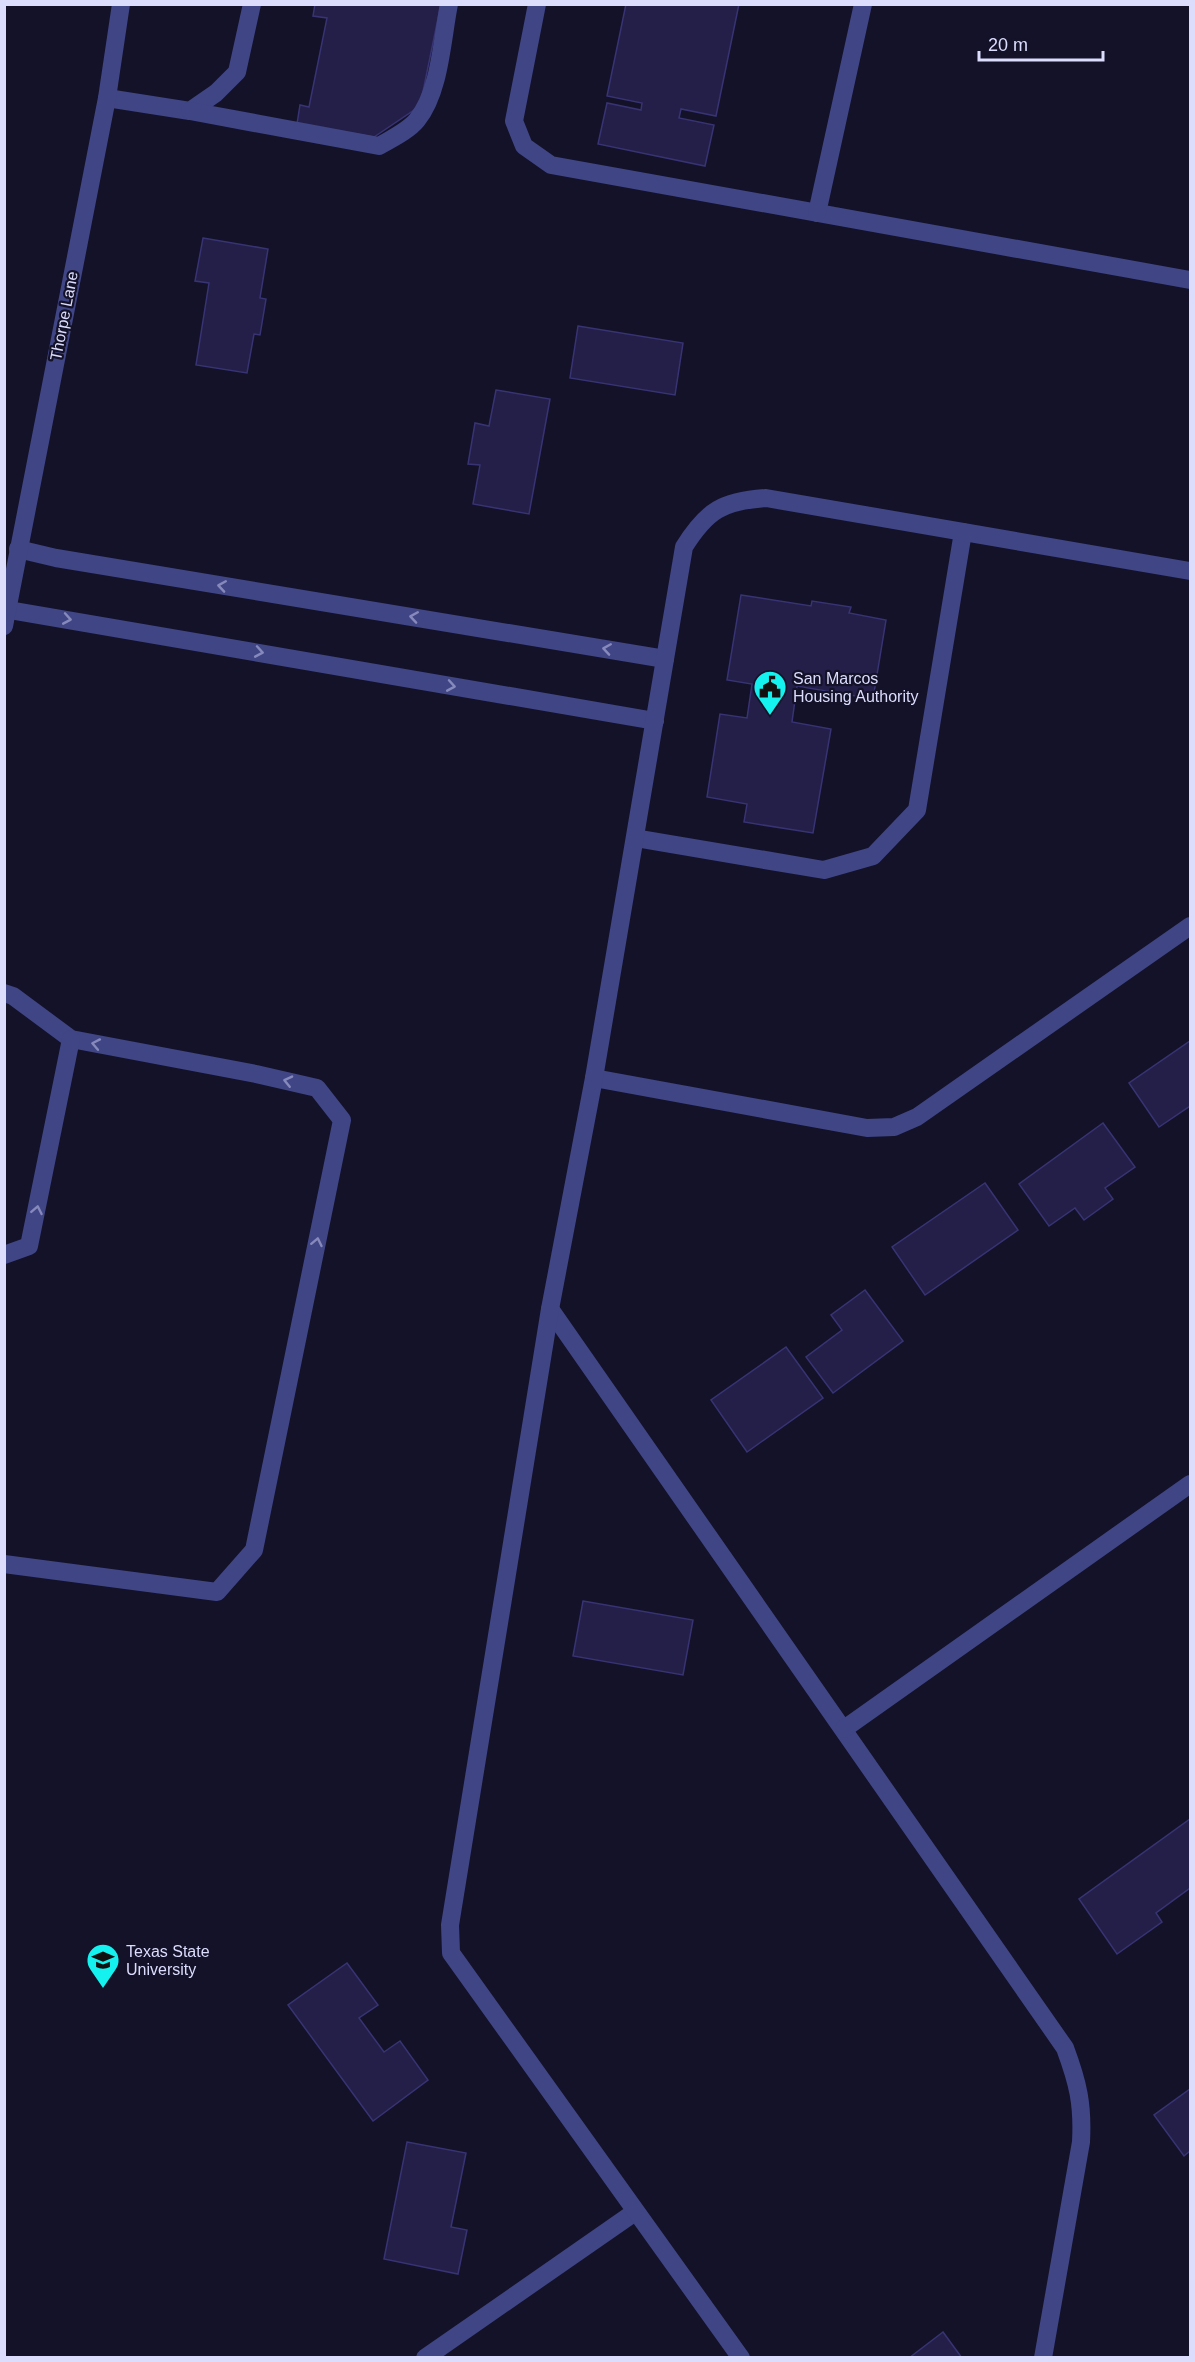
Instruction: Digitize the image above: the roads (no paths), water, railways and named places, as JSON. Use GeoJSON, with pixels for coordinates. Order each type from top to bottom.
{"type":"FeatureCollection","features":[{"type":"Feature","properties":{"kind":"street","name":"Thorpe Lane"},"geometry":{"type":"LineString","coordinates":[[7,618],[18,549],[106,98],[121,4]]}},
{"type":"Feature","properties":{"kind":"street"},"geometry":{"type":"LineString","coordinates":[[190,111],[216,93],[237,72],[252,4]]}},
{"type":"Feature","properties":{"kind":"street"},"geometry":{"type":"LineString","coordinates":[[106,98],[379,146],[417,120],[434,88],[449,4]]}},
{"type":"Feature","properties":{"kind":"street"},"geometry":{"type":"LineString","coordinates":[[537,4],[514,121],[524,146],[551,165],[1191,280]]}},
{"type":"Feature","properties":{"kind":"street"},"geometry":{"type":"LineString","coordinates":[[817,213],[863,4]]}},
{"type":"Feature","properties":{"kind":"street"},"geometry":{"type":"LineString","coordinates":[[741,2358],[451,1953],[450,1925],[550,1309],[594,1078],[684,547],[699,524],[719,509],[739,500],[766,498],[1191,571]]}},
{"type":"Feature","properties":{"kind":"street"},"geometry":{"type":"LineString","coordinates":[[635,838],[824,870],[873,856],[917,810],[963,532]]}},
{"type":"Feature","properties":{"kind":"street"},"geometry":{"type":"LineString","coordinates":[[18,549],[56,558],[664,659]]}},
{"type":"Feature","properties":{"kind":"street"},"geometry":{"type":"LineString","coordinates":[[7,618],[655,721]]}},
{"type":"Feature","properties":{"kind":"street"},"geometry":{"type":"LineString","coordinates":[[594,1078],[867,1128],[894,1127],[917,1117],[1191,926]]}},
{"type":"Feature","properties":{"kind":"street"},"geometry":{"type":"LineString","coordinates":[[4,993],[13,996],[70,1039],[256,1074],[317,1088],[342,1120],[254,1550],[217,1592],[4,1564]]}},
{"type":"Feature","properties":{"kind":"street"},"geometry":{"type":"LineString","coordinates":[[6,1257],[29,1246],[70,1039]]}},
{"type":"Feature","properties":{"kind":"street"},"geometry":{"type":"LineString","coordinates":[[550,1309],[1065,2048],[1077,2080],[1083,2112],[1081,2142],[1043,2358]]}},
{"type":"Feature","properties":{"kind":"street"},"geometry":{"type":"LineString","coordinates":[[844,1729],[1191,1484]]}},
{"type":"Feature","properties":{"kind":"street"},"geometry":{"type":"LineString","coordinates":[[425,2358],[635,2212]]}},
{"type":"Feature","properties":{"kind":"place","name":"San Marcos Housing Authority"},"geometry":{"type":"Point","coordinates":[770,716]}},
{"type":"Feature","properties":{"kind":"place","name":"Texas State University"},"geometry":{"type":"Point","coordinates":[103,1989]}}]}
